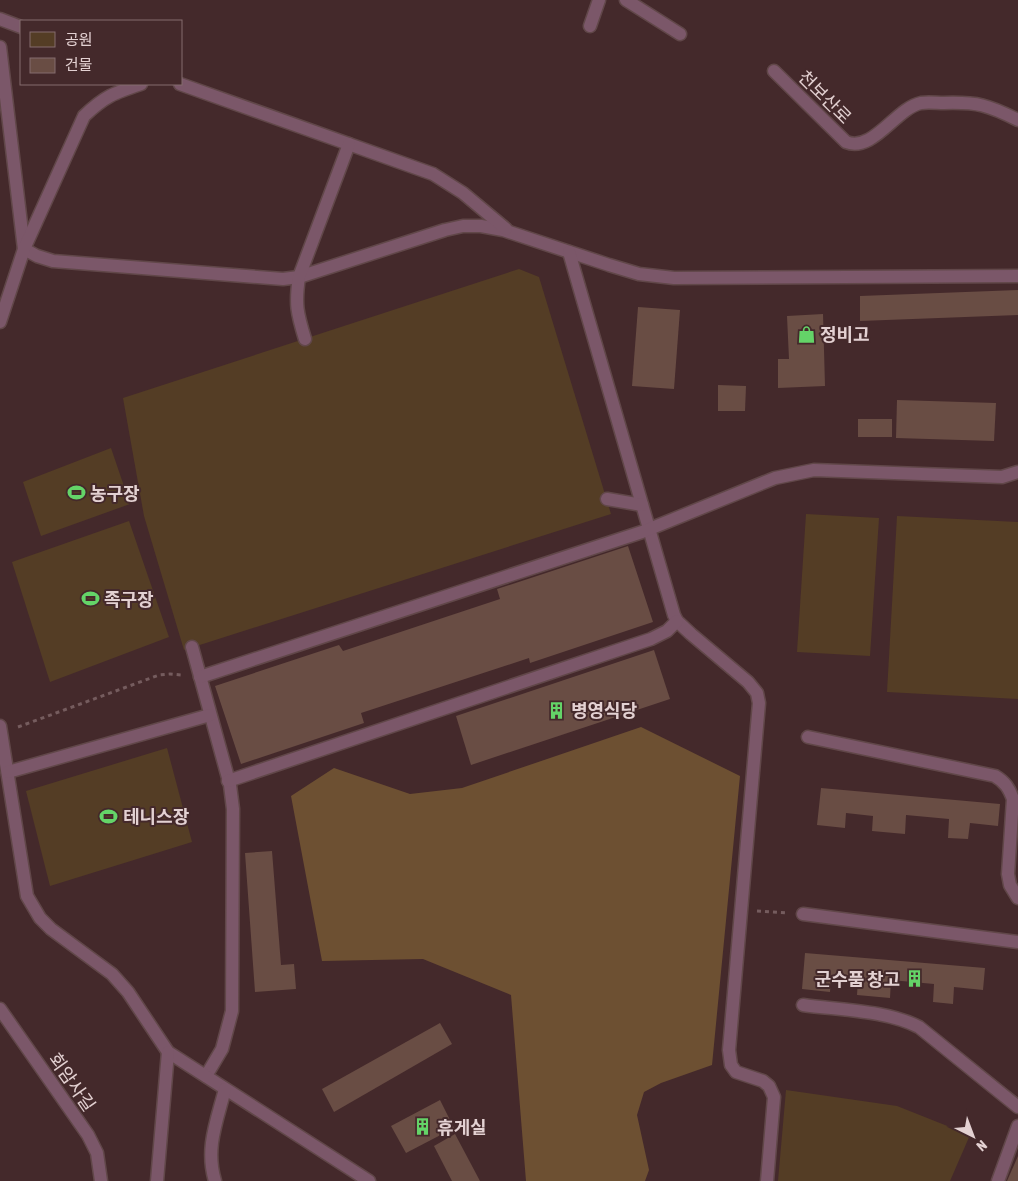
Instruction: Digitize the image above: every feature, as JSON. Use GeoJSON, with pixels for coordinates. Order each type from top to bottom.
{"type":"FeatureCollection","features":[{"type":"Feature","properties":{"kind":"lane"},"geometry":{"type":"LineString","coordinates":[[590,26],[598,0]]}},
{"type":"Feature","properties":{"kind":"lane"},"geometry":{"type":"LineString","coordinates":[[626,0],[680,34]]}},
{"type":"Feature","properties":{"kind":"lane"},"geometry":{"type":"LineString","coordinates":[[0,19],[20,27]]}},
{"type":"Feature","properties":{"kind":"lane"},"geometry":{"type":"LineString","coordinates":[[0,47],[24,249]]}},
{"type":"Feature","properties":{"kind":"lane","name":"천보산로"},"geometry":{"type":"LineString","coordinates":[[774,71],[846,142],[851,144],[858,144],[867,140],[908,109],[921,103],[976,103],[995,109],[1018,120]]}},
{"type":"Feature","properties":{"kind":"lane"},"geometry":{"type":"LineString","coordinates":[[0,322],[24,249],[84,116],[100,101],[116,92],[138,85]]}},
{"type":"Feature","properties":{"kind":"lane"},"geometry":{"type":"LineString","coordinates":[[182,85],[432,174],[463,193],[509,232]]}},
{"type":"Feature","properties":{"kind":"lane"},"geometry":{"type":"LineString","coordinates":[[305,338],[297,312],[296,299],[299,277],[350,144]]}},
{"type":"Feature","properties":{"kind":"lane"},"geometry":{"type":"LineString","coordinates":[[24,249],[53,261],[283,279],[299,277],[445,230],[463,226],[481,226],[509,232],[639,274],[674,278],[1018,276]]}},
{"type":"Feature","properties":{"kind":"lane"},"geometry":{"type":"LineString","coordinates":[[569,252],[677,621],[748,682],[756,693],[759,703],[729,1050],[731,1065],[736,1072],[763,1081],[769,1086],[774,1097],[767,1181]]}},
{"type":"Feature","properties":{"kind":"lane"},"geometry":{"type":"LineString","coordinates":[[200,677],[649,528],[775,478],[814,470],[1002,477],[1018,472]]}},
{"type":"Feature","properties":{"kind":"lane"},"geometry":{"type":"LineString","coordinates":[[606,499],[642,505]]}},
{"type":"Feature","properties":{"kind":"lane"},"geometry":{"type":"LineString","coordinates":[[228,781],[652,639],[667,631],[677,621]]}},
{"type":"Feature","properties":{"kind":"lane"},"geometry":{"type":"LineString","coordinates":[[192,648],[228,781],[233,809],[232,1011],[222,1049],[206,1076]]}},
{"type":"Feature","properties":{"kind":"lane"},"geometry":{"type":"LineString","coordinates":[[8,772],[210,715]]}},
{"type":"Feature","properties":{"kind":"lane"},"geometry":{"type":"LineString","coordinates":[[1,729],[27,896],[40,918],[51,930],[112,974],[128,992],[168,1052],[369,1181]]}},
{"type":"Feature","properties":{"kind":"lane"},"geometry":{"type":"LineString","coordinates":[[808,737],[995,776],[1003,782],[1010,789],[1013,799],[1008,874],[1010,885],[1018,898]]}},
{"type":"Feature","properties":{"kind":"lane"},"geometry":{"type":"LineString","coordinates":[[804,914],[1018,942]]}},
{"type":"Feature","properties":{"kind":"lane"},"geometry":{"type":"LineString","coordinates":[[802,1005],[892,1016],[907,1020],[919,1027],[1018,1107]]}},
{"type":"Feature","properties":{"kind":"lane","name":"회암사길"},"geometry":{"type":"LineString","coordinates":[[0,1009],[88,1135],[97,1153],[101,1181]]}},
{"type":"Feature","properties":{"kind":"lane"},"geometry":{"type":"LineString","coordinates":[[157,1181],[168,1052]]}},
{"type":"Feature","properties":{"kind":"lane"},"geometry":{"type":"LineString","coordinates":[[215,1181],[210,1155],[212,1137],[226,1089]]}},
{"type":"Feature","properties":{"kind":"lane"},"geometry":{"type":"LineString","coordinates":[[998,1181],[1018,1126]]}},
{"type":"Feature","properties":{"kind":"path"},"geometry":{"type":"LineString","coordinates":[[1,729],[159,675],[170,674],[200,677]]}},
{"type":"Feature","properties":{"kind":"green space"},"geometry":{"type":"Polygon","coordinates":[[[519,269],[539,277],[611,514],[184,650],[144,516],[123,398],[519,269]]]}},
{"type":"Feature","properties":{"kind":"green space","name":"농구장"},"geometry":{"type":"Polygon","coordinates":[[[111,448],[130,504],[41,536],[23,482],[111,448]]]}},
{"type":"Feature","properties":{"kind":"green space"},"geometry":{"type":"Polygon","coordinates":[[[806,514],[879,518],[870,656],[797,652],[806,514]]]}},
{"type":"Feature","properties":{"kind":"green space"},"geometry":{"type":"Polygon","coordinates":[[[897,516],[1018,522],[1018,699],[887,692],[897,516]]]}},
{"type":"Feature","properties":{"kind":"green space","name":"족구장"},"geometry":{"type":"Polygon","coordinates":[[[129,521],[169,637],[50,682],[12,562],[129,521]]]}},
{"type":"Feature","properties":{"kind":"green space","name":"테니스장"},"geometry":{"type":"Polygon","coordinates":[[[167,748],[192,842],[50,886],[26,791],[167,748]]]}},
{"type":"Feature","properties":{"kind":"green space"},"geometry":{"type":"Polygon","coordinates":[[[786,1090],[897,1106],[970,1135],[950,1181],[778,1181],[786,1090]]]}},
{"type":"Feature","properties":{"kind":"shaded area"},"geometry":{"type":"Polygon","coordinates":[[[641,727],[740,776],[712,1065],[661,1083],[644,1092],[637,1115],[649,1170],[645,1181],[526,1181],[511,995],[423,959],[322,961],[291,796],[334,768],[410,794],[462,788],[641,727]]]}},
{"type":"Feature","properties":{"kind":"building"},"geometry":{"type":"Polygon","coordinates":[[[1018,290],[1018,315],[860,321],[860,296],[1018,290]]]}},
{"type":"Feature","properties":{"kind":"building"},"geometry":{"type":"Polygon","coordinates":[[[638,307],[680,310],[674,389],[632,386],[638,307]]]}},
{"type":"Feature","properties":{"kind":"building","name":"정비고"},"geometry":{"type":"Polygon","coordinates":[[[823,314],[825,386],[778,388],[778,359],[789,359],[787,316],[823,314]]]}},
{"type":"Feature","properties":{"kind":"building"},"geometry":{"type":"Polygon","coordinates":[[[718,385],[746,386],[745,411],[718,411],[718,385]]]}},
{"type":"Feature","properties":{"kind":"building"},"geometry":{"type":"Polygon","coordinates":[[[897,400],[996,403],[994,441],[896,438],[897,400]]]}},
{"type":"Feature","properties":{"kind":"building"},"geometry":{"type":"Polygon","coordinates":[[[858,419],[892,419],[892,437],[858,437],[858,419]]]}},
{"type":"Feature","properties":{"kind":"building"},"geometry":{"type":"Polygon","coordinates":[[[628,546],[653,622],[530,663],[529,658],[361,713],[364,723],[241,764],[215,686],[339,645],[343,651],[500,599],[497,589],[628,546]]]}},
{"type":"Feature","properties":{"kind":"building","name":"병영식당"},"geometry":{"type":"Polygon","coordinates":[[[654,650],[670,699],[471,765],[456,716],[654,650]]]}},
{"type":"Feature","properties":{"kind":"building"},"geometry":{"type":"Polygon","coordinates":[[[821,788],[1000,804],[998,826],[970,823],[968,839],[948,838],[949,819],[906,815],[905,834],[872,831],[873,816],[846,813],[845,828],[817,825],[821,788]]]}},
{"type":"Feature","properties":{"kind":"building"},"geometry":{"type":"Polygon","coordinates":[[[272,851],[281,965],[294,964],[296,989],[255,992],[245,853],[272,851]]]}},
{"type":"Feature","properties":{"kind":"building","name":"군수품 창고"},"geometry":{"type":"Polygon","coordinates":[[[805,953],[985,968],[983,990],[954,987],[953,1004],[933,1002],[934,984],[891,980],[890,998],[857,995],[858,980],[831,978],[830,992],[802,989],[805,953]]]}},
{"type":"Feature","properties":{"kind":"building"},"geometry":{"type":"Polygon","coordinates":[[[440,1023],[452,1044],[334,1112],[322,1089],[440,1023]]]}},
{"type":"Feature","properties":{"kind":"building","name":"휴게실"},"geometry":{"type":"Polygon","coordinates":[[[440,1100],[454,1128],[406,1153],[391,1126],[440,1100]]]}},
{"type":"Feature","properties":{"kind":"building"},"geometry":{"type":"Polygon","coordinates":[[[455,1134],[480,1181],[452,1181],[434,1146],[455,1134]]]}},
{"type":"Feature","properties":{"kind":"building"},"geometry":{"type":"Polygon","coordinates":[[[1018,1156],[1018,1181],[1007,1181],[1018,1156]]]}},
{"type":"Feature","properties":{"kind":"place","name":"정비고"},"geometry":{"type":"Point","coordinates":[806,334]}},
{"type":"Feature","properties":{"kind":"place","name":"농구장"},"geometry":{"type":"Point","coordinates":[76,493]}},
{"type":"Feature","properties":{"kind":"place","name":"족구장"},"geometry":{"type":"Point","coordinates":[90,599]}},
{"type":"Feature","properties":{"kind":"place","name":"병영식당"},"geometry":{"type":"Point","coordinates":[557,710]}},
{"type":"Feature","properties":{"kind":"place","name":"테니스장"},"geometry":{"type":"Point","coordinates":[109,816]}},
{"type":"Feature","properties":{"kind":"place","name":"군수품 창고"},"geometry":{"type":"Point","coordinates":[914,979]}},
{"type":"Feature","properties":{"kind":"place","name":"휴게실"},"geometry":{"type":"Point","coordinates":[423,1127]}}]}
